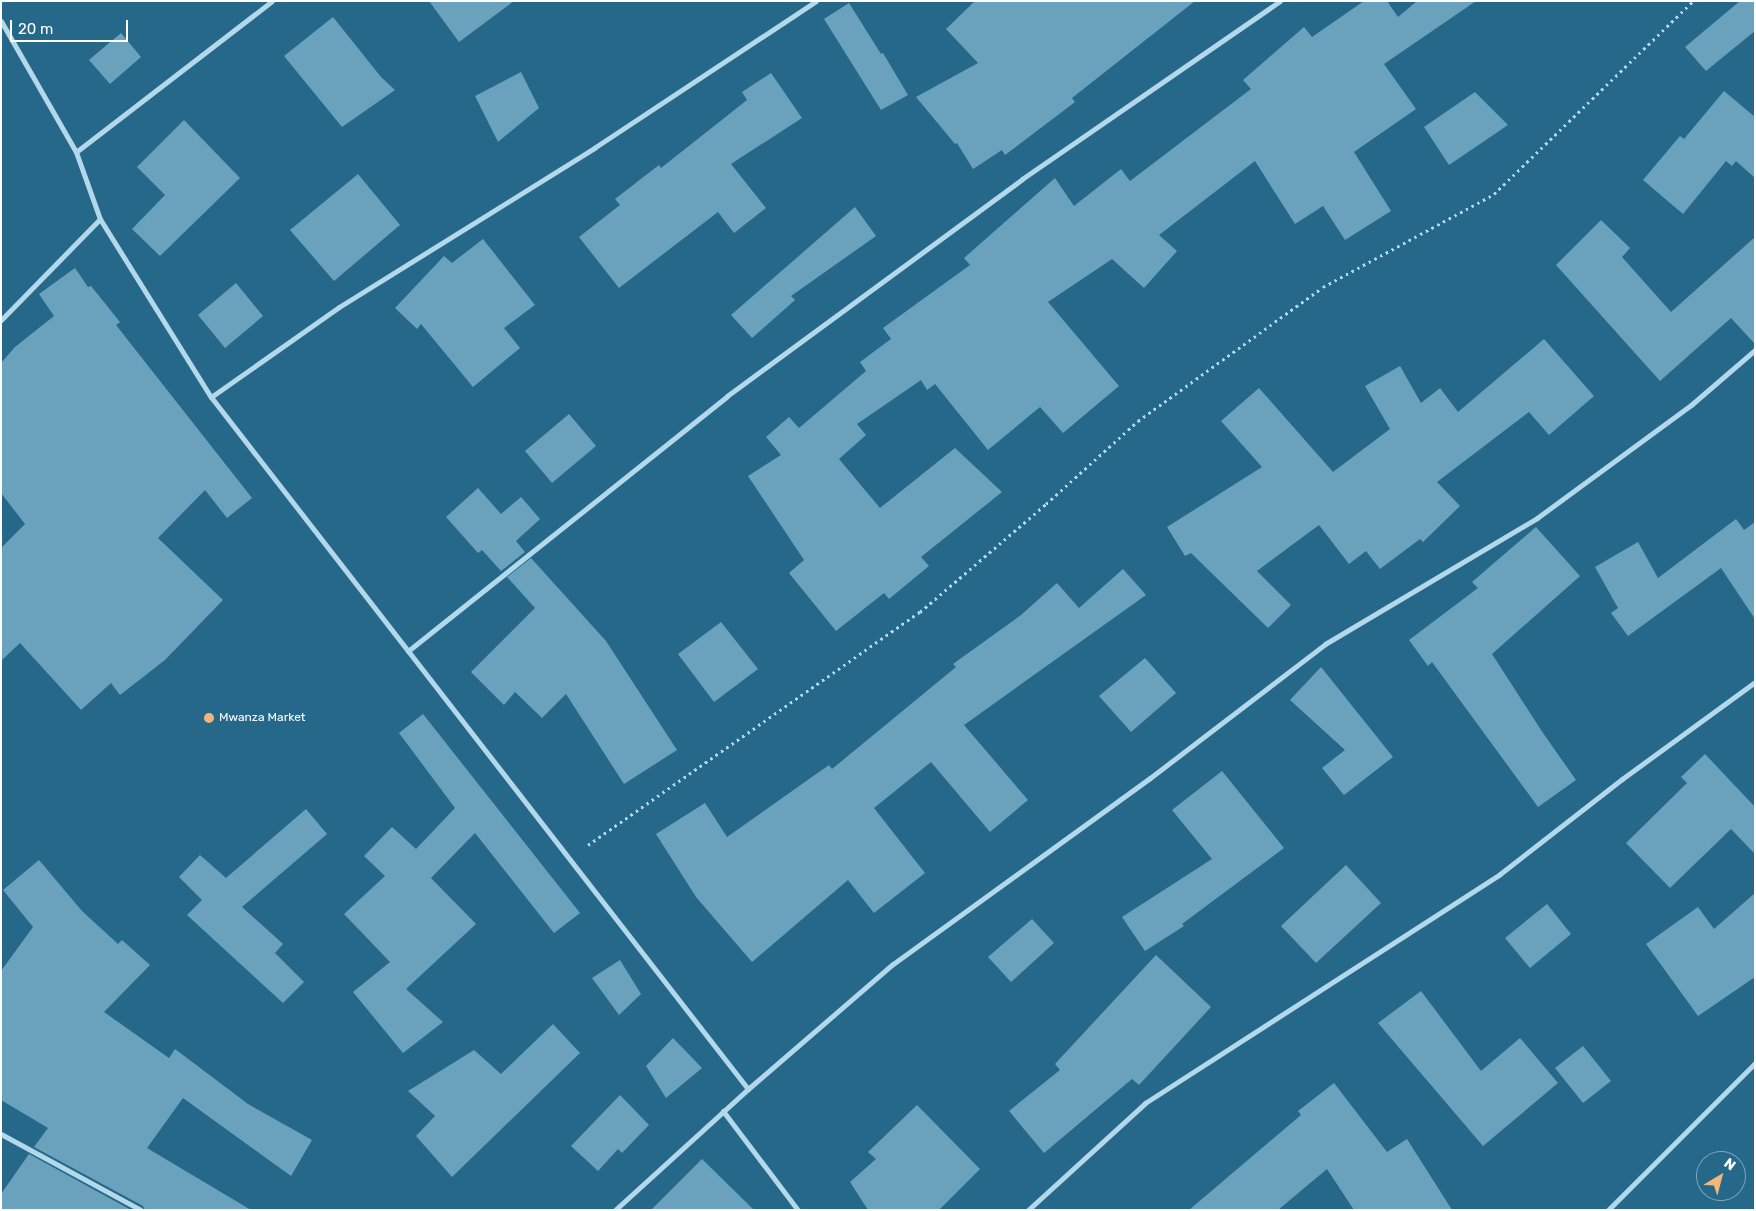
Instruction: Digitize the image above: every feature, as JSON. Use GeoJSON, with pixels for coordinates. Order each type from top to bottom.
{"type":"FeatureCollection","features":[{"type":"Feature","properties":{"kind":"street"},"geometry":{"type":"LineString","coordinates":[[76,152],[272,1]]}},
{"type":"Feature","properties":{"kind":"street"},"geometry":{"type":"LineString","coordinates":[[211,397],[339,307],[594,148],[816,1]]}},
{"type":"Feature","properties":{"kind":"street"},"geometry":{"type":"LineString","coordinates":[[408,651],[727,396],[1022,179],[1280,1]]}},
{"type":"Feature","properties":{"kind":"street"},"geometry":{"type":"LineString","coordinates":[[1,21],[76,152],[100,219],[211,397],[748,1088]]}},
{"type":"Feature","properties":{"kind":"street"},"geometry":{"type":"LineString","coordinates":[[1,320],[100,219]]}},
{"type":"Feature","properties":{"kind":"street"},"geometry":{"type":"LineString","coordinates":[[615,1210],[722,1111],[893,964],[1150,778],[1325,644],[1536,518],[1691,405],[1755,350]]}},
{"type":"Feature","properties":{"kind":"street"},"geometry":{"type":"LineString","coordinates":[[1028,1210],[1145,1102],[1500,874],[1622,779],[1755,682]]}},
{"type":"Feature","properties":{"kind":"street"},"geometry":{"type":"LineString","coordinates":[[1608,1210],[1755,1063]]}},
{"type":"Feature","properties":{"kind":"street"},"geometry":{"type":"LineString","coordinates":[[722,1111],[798,1210]]}},
{"type":"Feature","properties":{"kind":"street"},"geometry":{"type":"LineString","coordinates":[[1,1134],[141,1210]]}},
{"type":"Feature","properties":{"kind":"path"},"geometry":{"type":"LineString","coordinates":[[569,858],[920,612],[1046,504],[1138,421],[1323,287],[1494,194],[1693,1]]}},
{"type":"Feature","properties":{"kind":"building"},"geometry":{"type":"Polygon","coordinates":[[[429,1],[514,1],[459,42],[429,1]]]}},
{"type":"Feature","properties":{"kind":"building"},"geometry":{"type":"Polygon","coordinates":[[[975,1],[1195,1],[1072,98],[1075,102],[1005,155],[1002,150],[973,169],[957,143],[955,144],[916,97],[978,63],[946,29],[975,1]]]}},
{"type":"Feature","properties":{"kind":"building"},"geometry":{"type":"Polygon","coordinates":[[[1364,1],[1387,1],[1398,17],[1417,1],[1476,1],[1384,64],[1416,109],[1354,152],[1391,211],[1345,240],[1323,206],[1295,224],[1255,161],[1159,235],[1177,251],[1144,288],[1112,259],[1048,302],[1119,386],[1063,433],[1040,407],[988,450],[935,384],[927,390],[921,380],[857,424],[866,435],[839,459],[880,508],[955,448],[1002,492],[921,557],[929,566],[889,599],[884,593],[836,631],[789,573],[804,560],[748,476],[781,455],[766,437],[789,417],[799,428],[866,371],[860,362],[891,339],[883,328],[970,265],[964,258],[1055,178],[1074,206],[1121,169],[1130,181],[1251,89],[1243,80],[1304,27],[1312,37],[1364,1]]]}},
{"type":"Feature","properties":{"kind":"building"},"geometry":{"type":"Polygon","coordinates":[[[1740,1],[1755,1],[1755,31],[1706,71],[1685,47],[1740,1]]]}},
{"type":"Feature","properties":{"kind":"building"},"geometry":{"type":"Polygon","coordinates":[[[849,3],[881,54],[883,53],[908,95],[881,110],[824,19],[849,3]]]}},
{"type":"Feature","properties":{"kind":"building"},"geometry":{"type":"Polygon","coordinates":[[[333,17],[381,77],[395,90],[342,127],[284,56],[333,17]]]}},
{"type":"Feature","properties":{"kind":"building"},"geometry":{"type":"Polygon","coordinates":[[[121,33],[141,57],[110,84],[89,60],[121,33]]]}},
{"type":"Feature","properties":{"kind":"building"},"geometry":{"type":"Polygon","coordinates":[[[521,72],[539,108],[498,142],[475,96],[521,72]]]}},
{"type":"Feature","properties":{"kind":"building"},"geometry":{"type":"Polygon","coordinates":[[[771,73],[802,118],[731,164],[766,208],[734,233],[718,212],[619,288],[579,237],[620,205],[615,199],[659,165],[661,168],[747,100],[742,92],[771,73]]]}},
{"type":"Feature","properties":{"kind":"building"},"geometry":{"type":"Polygon","coordinates":[[[1724,91],[1755,117],[1755,178],[1736,161],[1732,166],[1726,161],[1683,214],[1643,180],[1680,136],[1684,139],[1724,91]]]}},
{"type":"Feature","properties":{"kind":"building"},"geometry":{"type":"Polygon","coordinates":[[[1475,92],[1508,125],[1449,165],[1424,127],[1475,92]]]}},
{"type":"Feature","properties":{"kind":"building"},"geometry":{"type":"Polygon","coordinates":[[[184,120],[240,178],[160,256],[132,229],[165,195],[137,167],[184,120]]]}},
{"type":"Feature","properties":{"kind":"building"},"geometry":{"type":"Polygon","coordinates":[[[358,174],[400,225],[334,281],[290,230],[358,174]]]}},
{"type":"Feature","properties":{"kind":"building"},"geometry":{"type":"Polygon","coordinates":[[[855,207],[876,236],[791,296],[795,300],[752,338],[731,315],[855,207]]]}},
{"type":"Feature","properties":{"kind":"building"},"geometry":{"type":"Polygon","coordinates":[[[1601,220],[1630,248],[1622,257],[1671,312],[1755,237],[1755,344],[1731,318],[1660,381],[1556,265],[1601,220]]]}},
{"type":"Feature","properties":{"kind":"building"},"geometry":{"type":"Polygon","coordinates":[[[483,239],[535,305],[504,328],[520,348],[473,387],[421,324],[417,329],[395,308],[444,256],[452,263],[483,239]]]}},
{"type":"Feature","properties":{"kind":"building"},"geometry":{"type":"Polygon","coordinates":[[[75,268],[88,287],[91,286],[120,322],[116,325],[252,498],[227,518],[205,490],[158,538],[223,600],[165,660],[120,695],[111,683],[81,710],[20,643],[1,661],[1,548],[25,524],[1,493],[1,363],[15,347],[54,316],[39,294],[75,268]]]}},
{"type":"Feature","properties":{"kind":"building"},"geometry":{"type":"Polygon","coordinates":[[[236,283],[263,316],[225,348],[198,315],[236,283]]]}},
{"type":"Feature","properties":{"kind":"building"},"geometry":{"type":"Polygon","coordinates":[[[1544,339],[1594,396],[1549,435],[1529,412],[1437,482],[1460,506],[1423,542],[1420,539],[1380,569],[1366,551],[1349,564],[1319,525],[1257,571],[1291,605],[1268,628],[1191,553],[1185,556],[1167,527],[1262,467],[1221,421],[1259,388],[1333,472],[1390,429],[1365,386],[1400,366],[1421,403],[1440,388],[1458,412],[1544,339]]]}},
{"type":"Feature","properties":{"kind":"building"},"geometry":{"type":"Polygon","coordinates":[[[569,414],[596,446],[552,483],[525,451],[569,414]]]}},
{"type":"Feature","properties":{"kind":"building"},"geometry":{"type":"Polygon","coordinates":[[[478,488],[501,514],[521,497],[540,519],[516,541],[525,552],[501,571],[482,550],[478,553],[446,517],[478,488]]]}},
{"type":"Feature","properties":{"kind":"building"},"geometry":{"type":"Polygon","coordinates":[[[1736,519],[1744,530],[1755,522],[1755,619],[1721,568],[1628,636],[1611,613],[1618,608],[1595,567],[1638,542],[1658,578],[1736,519]]]}},
{"type":"Feature","properties":{"kind":"building"},"geometry":{"type":"Polygon","coordinates":[[[1536,527],[1580,576],[1492,654],[1576,780],[1538,807],[1432,662],[1428,666],[1409,640],[1478,588],[1472,582],[1536,527]]]}},
{"type":"Feature","properties":{"kind":"building"},"geometry":{"type":"Polygon","coordinates":[[[531,558],[606,641],[677,750],[624,784],[566,694],[542,718],[515,692],[504,705],[471,672],[535,608],[507,577],[531,558]]]}},
{"type":"Feature","properties":{"kind":"building"},"geometry":{"type":"Polygon","coordinates":[[[1123,569],[1146,595],[964,725],[1028,800],[990,832],[931,762],[874,808],[925,873],[874,913],[848,880],[752,962],[696,897],[656,834],[705,803],[727,837],[829,765],[832,769],[956,667],[953,664],[1021,615],[1057,583],[1079,608],[1123,569]]]}},
{"type":"Feature","properties":{"kind":"building"},"geometry":{"type":"Polygon","coordinates":[[[721,622],[758,669],[714,702],[678,654],[721,622]]]}},
{"type":"Feature","properties":{"kind":"building"},"geometry":{"type":"Polygon","coordinates":[[[1145,658],[1176,693],[1131,732],[1099,696],[1145,658]]]}},
{"type":"Feature","properties":{"kind":"building"},"geometry":{"type":"Polygon","coordinates":[[[1321,667],[1393,757],[1344,795],[1322,768],[1345,750],[1290,700],[1321,667]]]}},
{"type":"Feature","properties":{"kind":"building"},"geometry":{"type":"Polygon","coordinates":[[[423,714],[580,913],[554,933],[475,833],[431,878],[476,924],[406,989],[443,1022],[403,1053],[353,992],[390,962],[344,914],[385,876],[364,856],[392,827],[416,849],[455,808],[399,733],[423,714]]]}},
{"type":"Feature","properties":{"kind":"building"},"geometry":{"type":"Polygon","coordinates":[[[1705,754],[1755,807],[1755,854],[1731,829],[1670,888],[1626,843],[1687,783],[1681,777],[1705,754]]]}},
{"type":"Feature","properties":{"kind":"building"},"geometry":{"type":"Polygon","coordinates":[[[1222,771],[1284,848],[1182,924],[1184,926],[1145,951],[1122,917],[1212,859],[1172,810],[1222,771]]]}},
{"type":"Feature","properties":{"kind":"building"},"geometry":{"type":"Polygon","coordinates":[[[306,809],[327,834],[242,907],[283,944],[275,953],[304,982],[283,1003],[187,915],[202,900],[179,877],[200,855],[226,878],[306,809]]]}},
{"type":"Feature","properties":{"kind":"building"},"geometry":{"type":"Polygon","coordinates":[[[39,860],[82,911],[118,944],[122,940],[150,965],[104,1012],[169,1058],[175,1049],[248,1104],[312,1140],[291,1176],[183,1098],[147,1148],[251,1210],[145,1210],[143,1206],[34,1147],[48,1128],[1,1100],[1,971],[33,927],[3,890],[39,860]]]}},
{"type":"Feature","properties":{"kind":"building"},"geometry":{"type":"Polygon","coordinates":[[[1346,865],[1381,903],[1316,963],[1281,926],[1346,865]]]}},
{"type":"Feature","properties":{"kind":"building"},"geometry":{"type":"Polygon","coordinates":[[[1755,893],[1755,977],[1698,1016],[1646,944],[1698,907],[1714,929],[1755,893]]]}},
{"type":"Feature","properties":{"kind":"building"},"geometry":{"type":"Polygon","coordinates":[[[1547,904],[1571,934],[1530,968],[1505,938],[1547,904]]]}},
{"type":"Feature","properties":{"kind":"building"},"geometry":{"type":"Polygon","coordinates":[[[1032,919],[1054,943],[1011,982],[988,957],[1032,919]]]}},
{"type":"Feature","properties":{"kind":"building"},"geometry":{"type":"Polygon","coordinates":[[[1156,955],[1211,1007],[1139,1085],[1132,1079],[1044,1153],[1009,1111],[1060,1070],[1055,1064],[1156,955]]]}},
{"type":"Feature","properties":{"kind":"building"},"geometry":{"type":"Polygon","coordinates":[[[620,960],[641,994],[619,1015],[592,978],[620,960]]]}},
{"type":"Feature","properties":{"kind":"building"},"geometry":{"type":"Polygon","coordinates":[[[1421,991],[1481,1071],[1520,1038],[1558,1083],[1483,1146],[1378,1023],[1421,991]]]}},
{"type":"Feature","properties":{"kind":"building"},"geometry":{"type":"Polygon","coordinates":[[[553,1024],[580,1053],[452,1177],[416,1136],[435,1116],[408,1091],[474,1050],[501,1074],[553,1024]]]}},
{"type":"Feature","properties":{"kind":"building"},"geometry":{"type":"Polygon","coordinates":[[[673,1038],[702,1068],[666,1098],[646,1066],[673,1038]]]}},
{"type":"Feature","properties":{"kind":"building"},"geometry":{"type":"Polygon","coordinates":[[[1583,1046],[1611,1081],[1583,1103],[1555,1068],[1583,1046]]]}},
{"type":"Feature","properties":{"kind":"building"},"geometry":{"type":"Polygon","coordinates":[[[1334,1083],[1387,1152],[1407,1139],[1452,1210],[1354,1210],[1327,1169],[1278,1210],[1189,1210],[1301,1115],[1298,1111],[1334,1083]]]}},
{"type":"Feature","properties":{"kind":"building"},"geometry":{"type":"Polygon","coordinates":[[[620,1095],[649,1125],[622,1153],[618,1149],[598,1171],[571,1146],[620,1095]]]}},
{"type":"Feature","properties":{"kind":"building"},"geometry":{"type":"Polygon","coordinates":[[[917,1105],[980,1169],[939,1210],[868,1210],[850,1182],[876,1159],[868,1152],[917,1105]]]}},
{"type":"Feature","properties":{"kind":"building"},"geometry":{"type":"Polygon","coordinates":[[[29,1154],[131,1210],[1,1210],[1,1194],[29,1154]]]}},
{"type":"Feature","properties":{"kind":"building"},"geometry":{"type":"Polygon","coordinates":[[[702,1159],[754,1210],[651,1210],[702,1159]]]}},
{"type":"Feature","properties":{"kind":"place","name":"Mwanza Market"},"geometry":{"type":"Point","coordinates":[209,718]}}]}
